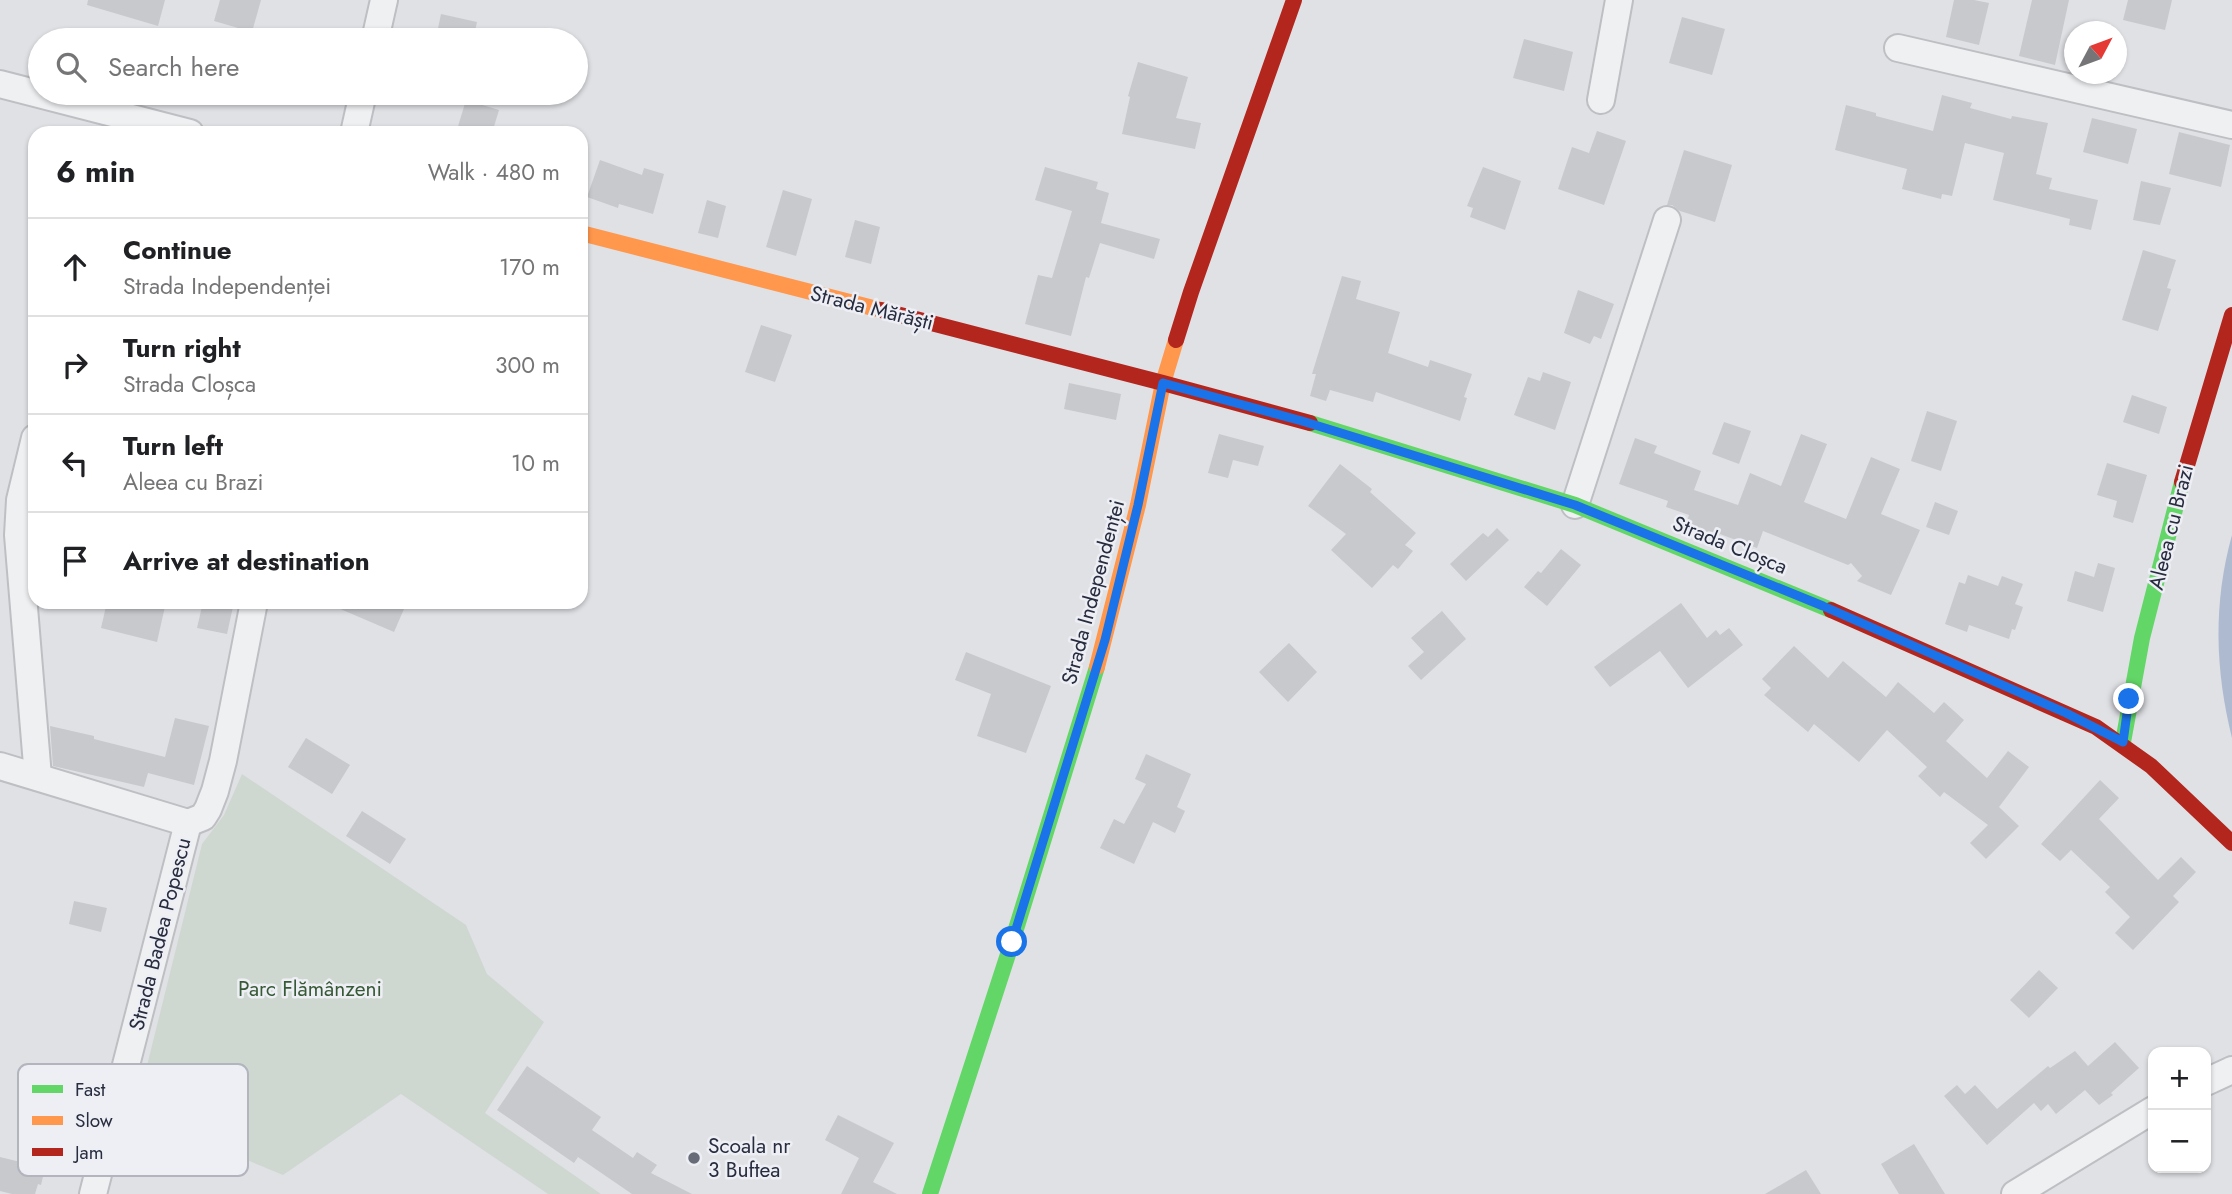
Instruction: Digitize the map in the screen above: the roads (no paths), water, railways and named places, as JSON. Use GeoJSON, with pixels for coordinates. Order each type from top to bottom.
{"type":"FeatureCollection","features":[{"type":"Feature","properties":{"kind":"street"},"geometry":{"type":"LineString","coordinates":[[378,28],[384,0]]}},
{"type":"Feature","properties":{"kind":"street"},"geometry":{"type":"LineString","coordinates":[[1601,100],[1619,0]]}},
{"type":"Feature","properties":{"kind":"street","name":"Strada Independenței"},"geometry":{"type":"LineString","coordinates":[[930,1194],[1016,930],[1105,640],[1138,505],[1163,383],[1289,1]]}},
{"type":"Feature","properties":{"kind":"street"},"geometry":{"type":"LineString","coordinates":[[1898,48],[2232,125]]}},
{"type":"Feature","properties":{"kind":"street"},"geometry":{"type":"LineString","coordinates":[[0,84],[28,94]]}},
{"type":"Feature","properties":{"kind":"street"},"geometry":{"type":"LineString","coordinates":[[58,105],[107,123],[132,126]]}},
{"type":"Feature","properties":{"kind":"street"},"geometry":{"type":"LineString","coordinates":[[356,126],[360,105]]}},
{"type":"Feature","properties":{"kind":"street"},"geometry":{"type":"LineString","coordinates":[[1575,505],[1667,220]]}},
{"type":"Feature","properties":{"kind":"street","name":"Strada Mărăști"},"geometry":{"type":"LineString","coordinates":[[588,235],[1163,383]]}},
{"type":"Feature","properties":{"kind":"street","name":"Aleea cu Brazi"},"geometry":{"type":"LineString","coordinates":[[2123,742],[2140,651],[2182,480],[2232,316]]}},
{"type":"Feature","properties":{"kind":"street","name":"Strada Cloșca"},"geometry":{"type":"LineString","coordinates":[[1163,383],[1302,421],[1575,505],[1823,606],[2066,713],[2123,742],[2232,843]]}},
{"type":"Feature","properties":{"kind":"street"},"geometry":{"type":"LineString","coordinates":[[28,455],[10,498],[18,535],[38,777]]}},
{"type":"Feature","properties":{"kind":"street","name":"Strada Badea Popescu"},"geometry":{"type":"LineString","coordinates":[[126,1064],[188,823],[196,821],[208,810],[221,771],[253,609]]}},
{"type":"Feature","properties":{"kind":"street"},"geometry":{"type":"LineString","coordinates":[[0,766],[188,823]]}},
{"type":"Feature","properties":{"kind":"street"},"geometry":{"type":"LineString","coordinates":[[2211,1080],[2232,1070]]}},
{"type":"Feature","properties":{"kind":"street"},"geometry":{"type":"LineString","coordinates":[[2015,1194],[2148,1113]]}},
{"type":"Feature","properties":{"kind":"street","name":"Strada Badea Popescu"},"geometry":{"type":"LineString","coordinates":[[93,1194],[98,1176]]}},
{"type":"Feature","properties":{"kind":"water"},"geometry":{"type":"Polygon","coordinates":[[[2232,535],[2232,738],[2222,687],[2218,636],[2222,586],[2232,535]]]}},
{"type":"Feature","properties":{"kind":"place","name":"Scoala nr 3 Buftea"},"geometry":{"type":"Point","coordinates":[694,1158]}},
{"type":"Feature","properties":{"kind":"park label","name":"Parc Flămânzeni"},"geometry":{"type":"Point","coordinates":[310,989]}}]}
